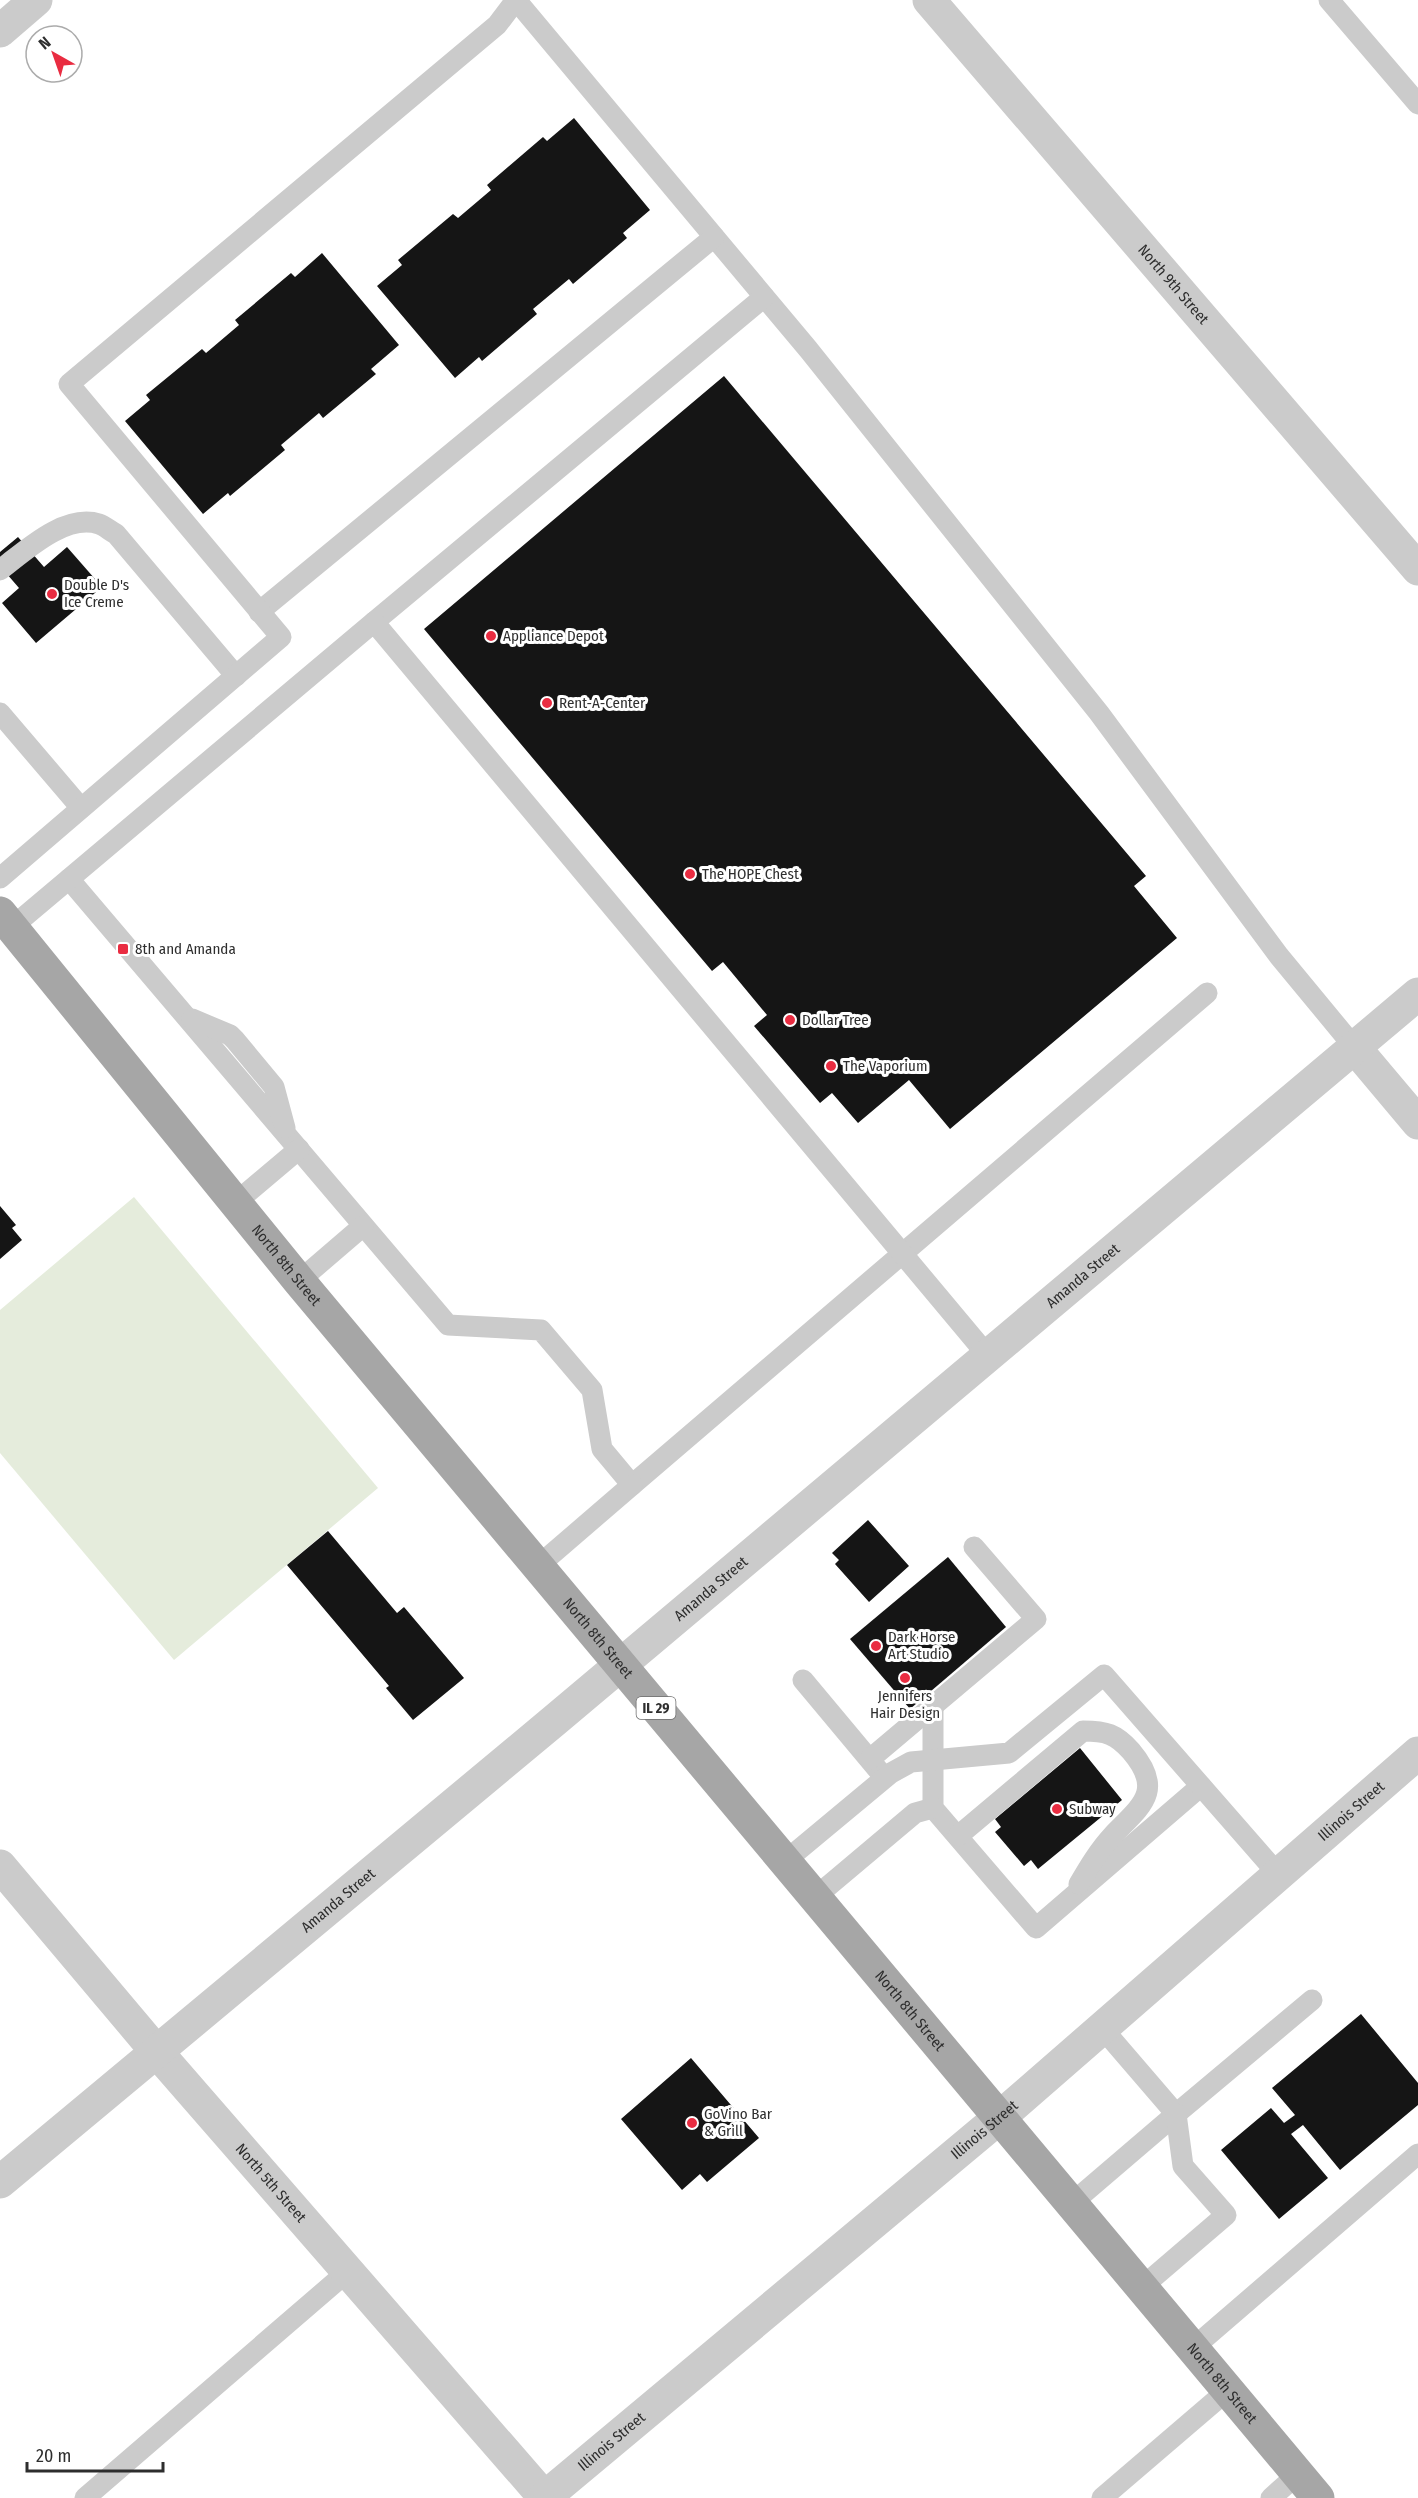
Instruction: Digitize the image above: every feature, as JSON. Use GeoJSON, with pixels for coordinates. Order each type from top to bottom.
{"type":"FeatureCollection","features":[{"type":"Feature","properties":{"kind":"main road","name":"North 8th Street"},"geometry":{"type":"LineString","coordinates":[[6,920],[299,1281],[1308,2486]]}},
{"type":"Feature","properties":{"kind":"street"},"geometry":{"type":"LineString","coordinates":[[0,31],[36,0]]}},
{"type":"Feature","properties":{"kind":"street","name":"North 9th Street"},"geometry":{"type":"LineString","coordinates":[[928,0],[1418,569]]}},
{"type":"Feature","properties":{"kind":"street","name":"Amanda Street"},"geometry":{"type":"LineString","coordinates":[[0,2182],[621,1665],[1418,994]]}},
{"type":"Feature","properties":{"kind":"street"},"geometry":{"type":"LineString","coordinates":[[1356,1048],[1418,1123]]}},
{"type":"Feature","properties":{"kind":"street","name":"Illinois Street"},"geometry":{"type":"LineString","coordinates":[[545,2498],[1000,2117],[1418,1753]]}},
{"type":"Feature","properties":{"kind":"street","name":"North 5th Street"},"geometry":{"type":"LineString","coordinates":[[0,1866],[156,2051],[545,2498]]}},
{"type":"Feature","properties":{"kind":"lane"},"geometry":{"type":"LineString","coordinates":[[0,878],[281,637],[69,384],[497,25],[516,0],[764,297],[1099,713],[1279,956],[1356,1048]]}},
{"type":"Feature","properties":{"kind":"lane"},"geometry":{"type":"LineString","coordinates":[[1329,0],[1418,104]]}},
{"type":"Feature","properties":{"kind":"lane"},"geometry":{"type":"LineString","coordinates":[[259,612],[714,237]]}},
{"type":"Feature","properties":{"kind":"lane"},"geometry":{"type":"LineString","coordinates":[[6,920],[69,879],[764,297]]}},
{"type":"Feature","properties":{"kind":"lane"},"geometry":{"type":"LineString","coordinates":[[0,570],[41,539],[69,524],[98,524],[116,534],[236,676]]}},
{"type":"Feature","properties":{"kind":"lane"},"geometry":{"type":"LineString","coordinates":[[374,622],[988,1356]]}},
{"type":"Feature","properties":{"kind":"lane"},"geometry":{"type":"LineString","coordinates":[[0,713],[81,808]]}},
{"type":"Feature","properties":{"kind":"lane"},"geometry":{"type":"LineString","coordinates":[[69,879],[448,1325],[541,1330],[592,1390],[602,1449],[632,1485]]}},
{"type":"Feature","properties":{"kind":"lane"},"geometry":{"type":"LineString","coordinates":[[538,1566],[1207,993]]}},
{"type":"Feature","properties":{"kind":"lane"},"geometry":{"type":"LineString","coordinates":[[235,1203],[293,1143]]}},
{"type":"Feature","properties":{"kind":"lane"},"geometry":{"type":"LineString","coordinates":[[299,1281],[363,1226]]}},
{"type":"Feature","properties":{"kind":"lane"},"geometry":{"type":"LineString","coordinates":[[870,1759],[1036,1619],[974,1547]]}},
{"type":"Feature","properties":{"kind":"lane"},"geometry":{"type":"LineString","coordinates":[[784,1862],[885,1778],[911,1762],[1010,1753],[1104,1675],[1278,1874]]}},
{"type":"Feature","properties":{"kind":"lane"},"geometry":{"type":"LineString","coordinates":[[803,1680],[885,1778]]}},
{"type":"Feature","properties":{"kind":"lane"},"geometry":{"type":"LineString","coordinates":[[933,1706],[933,1808],[1036,1928],[1201,1786]]}},
{"type":"Feature","properties":{"kind":"lane"},"geometry":{"type":"LineString","coordinates":[[958,1836],[1083,1731],[1104,1731],[1124,1742],[1141,1763],[1147,1780],[1146,1797],[1135,1814],[1113,1835],[1093,1860],[1071,1898]]}},
{"type":"Feature","properties":{"kind":"lane"},"geometry":{"type":"LineString","coordinates":[[814,1898],[915,1813],[933,1808]]}},
{"type":"Feature","properties":{"kind":"lane"},"geometry":{"type":"LineString","coordinates":[[1072,2203],[1312,2000]]}},
{"type":"Feature","properties":{"kind":"lane"},"geometry":{"type":"LineString","coordinates":[[1102,2028],[1176,2114],[1183,2166],[1226,2215],[1142,2287]]}},
{"type":"Feature","properties":{"kind":"lane"},"geometry":{"type":"LineString","coordinates":[[1193,2348],[1418,2154]]}},
{"type":"Feature","properties":{"kind":"lane"},"geometry":{"type":"LineString","coordinates":[[85,2498],[347,2272]]}},
{"type":"Feature","properties":{"kind":"lane"},"geometry":{"type":"LineString","coordinates":[[1102,2498],[1228,2390]]}},
{"type":"Feature","properties":{"kind":"lane"},"geometry":{"type":"LineString","coordinates":[[1271,2498],[1308,2486]]}},
{"type":"Feature","properties":{"kind":"green space"},"geometry":{"type":"Polygon","coordinates":[[[134,1197],[378,1488],[174,1660],[0,1453],[0,1310],[134,1197]]]}},
{"type":"Feature","properties":{"kind":"building"},"geometry":{"type":"Polygon","coordinates":[[[574,118],[650,210],[623,233],[627,238],[573,284],[569,279],[533,309],[537,314],[482,361],[479,357],[455,378],[377,286],[402,265],[398,260],[453,214],[458,218],[491,190],[487,185],[543,137],[547,141],[574,118]]]}},
{"type":"Feature","properties":{"kind":"building"},"geometry":{"type":"Polygon","coordinates":[[[322,253],[399,345],[371,369],[376,374],[323,418],[319,413],[281,445],[285,450],[230,496],[228,493],[203,514],[125,421],[150,400],[146,395],[202,349],[206,353],[239,325],[235,320],[291,273],[295,277],[322,253]]]}},
{"type":"Feature","properties":{"kind":"building"},"geometry":{"type":"Polygon","coordinates":[[[724,376],[1146,876],[1134,886],[1177,938],[950,1129],[909,1080],[858,1123],[832,1093],[820,1103],[754,1026],[767,1015],[723,962],[712,971],[424,629],[724,376]]]}},
{"type":"Feature","properties":{"kind":"building"},"geometry":{"type":"Polygon","coordinates":[[[18,537],[44,567],[67,547],[102,587],[36,643],[2,603],[19,588],[0,566],[0,552],[18,537]]]}},
{"type":"Feature","properties":{"kind":"building"},"geometry":{"type":"Polygon","coordinates":[[[0,1206],[16,1225],[12,1228],[22,1240],[0,1259],[0,1206]]]}},
{"type":"Feature","properties":{"kind":"building"},"geometry":{"type":"Polygon","coordinates":[[[868,1520],[909,1566],[869,1602],[835,1564],[839,1560],[832,1553],[868,1520]]]}},
{"type":"Feature","properties":{"kind":"building"},"geometry":{"type":"Polygon","coordinates":[[[328,1531],[397,1613],[404,1607],[464,1678],[413,1720],[386,1688],[389,1686],[287,1565],[328,1531]]]}},
{"type":"Feature","properties":{"kind":"building"},"geometry":{"type":"Polygon","coordinates":[[[948,1557],[1006,1627],[910,1709],[850,1639],[948,1557]]]}},
{"type":"Feature","properties":{"kind":"building"},"geometry":{"type":"Polygon","coordinates":[[[1080,1748],[1122,1800],[1038,1869],[1031,1860],[1024,1866],[995,1832],[1001,1827],[995,1819],[1080,1748]]]}},
{"type":"Feature","properties":{"kind":"building"},"geometry":{"type":"Polygon","coordinates":[[[1361,2014],[1418,2083],[1418,2105],[1340,2170],[1303,2125],[1291,2134],[1328,2178],[1279,2219],[1221,2150],[1271,2108],[1284,2123],[1295,2115],[1272,2088],[1361,2014]]]}},
{"type":"Feature","properties":{"kind":"building"},"geometry":{"type":"Polygon","coordinates":[[[691,2058],[759,2138],[707,2182],[700,2174],[682,2190],[621,2119],[691,2058]]]}},
{"type":"Feature","properties":{"kind":"place","name":"Double D's Ice Creme"},"geometry":{"type":"Point","coordinates":[52,594]}},
{"type":"Feature","properties":{"kind":"place","name":"Appliance Depot"},"geometry":{"type":"Point","coordinates":[491,636]}},
{"type":"Feature","properties":{"kind":"place","name":"Rent-A-Center"},"geometry":{"type":"Point","coordinates":[547,703]}},
{"type":"Feature","properties":{"kind":"place","name":"The HOPE Chest"},"geometry":{"type":"Point","coordinates":[690,874]}},
{"type":"Feature","properties":{"kind":"place","name":"8th and Amanda"},"geometry":{"type":"Point","coordinates":[123,949]}},
{"type":"Feature","properties":{"kind":"place","name":"Dollar Tree"},"geometry":{"type":"Point","coordinates":[790,1020]}},
{"type":"Feature","properties":{"kind":"place","name":"The Vaporium"},"geometry":{"type":"Point","coordinates":[831,1066]}},
{"type":"Feature","properties":{"kind":"place","name":"Dark Horse Art Studio"},"geometry":{"type":"Point","coordinates":[876,1646]}},
{"type":"Feature","properties":{"kind":"place","name":"Jennifers Hair Design"},"geometry":{"type":"Point","coordinates":[905,1678]}},
{"type":"Feature","properties":{"kind":"place","name":"Subway"},"geometry":{"type":"Point","coordinates":[1057,1809]}},
{"type":"Feature","properties":{"kind":"place","name":"GoVino Bar & Grill"},"geometry":{"type":"Point","coordinates":[692,2123]}}]}
